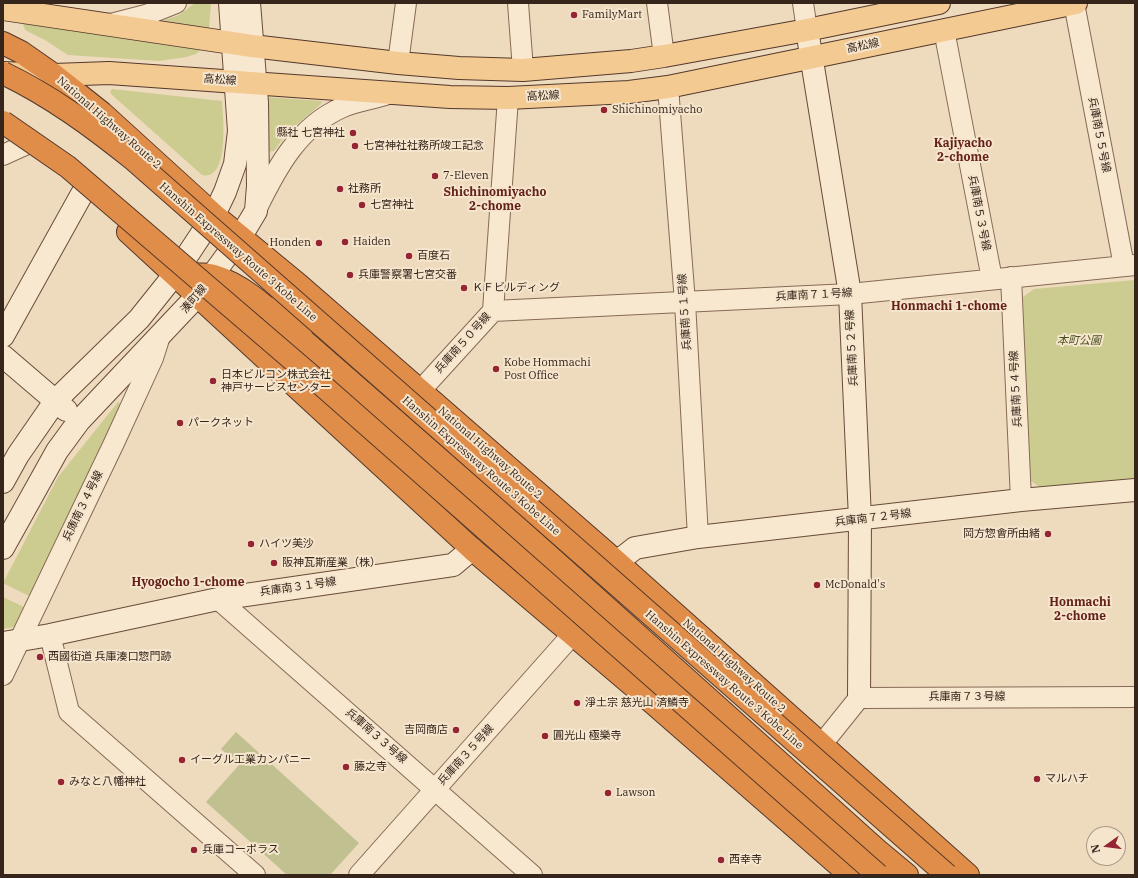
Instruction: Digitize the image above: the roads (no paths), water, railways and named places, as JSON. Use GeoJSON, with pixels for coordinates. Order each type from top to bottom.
{"type":"FeatureCollection","features":[{"type":"Feature","properties":{"kind":"highway","name":"National Highway Route 2"},"geometry":{"type":"LineString","coordinates":[[3,43],[21,52],[54,75],[102,113],[214,215],[420,391],[572,525],[617,562],[822,744],[957,872]]}},
{"type":"Feature","properties":{"kind":"highway","name":"Hanshin Expressway Route 3 Kobe Line"},"geometry":{"type":"LineString","coordinates":[[3,73],[54,100],[97,130],[134,160],[957,872]]}},
{"type":"Feature","properties":{"kind":"highway"},"geometry":{"type":"LineString","coordinates":[[3,122],[68,167],[315,379],[878,875]]}},
{"type":"Feature","properties":{"kind":"highway"},"geometry":{"type":"LineString","coordinates":[[3,128],[83,192],[175,274],[472,549],[850,875]]}},
{"type":"Feature","properties":{"kind":"highway"},"geometry":{"type":"LineString","coordinates":[[248,243],[287,300],[303,340]]}},
{"type":"Feature","properties":{"kind":"highway"},"geometry":{"type":"LineString","coordinates":[[175,274],[213,275],[229,282],[248,294],[303,340],[566,571],[865,840],[907,875]]}},
{"type":"Feature","properties":{"kind":"main road"},"geometry":{"type":"LineString","coordinates":[[3,9],[243,45],[398,63],[459,68],[523,70],[631,61],[664,56],[806,30],[912,6],[939,3]]}},
{"type":"Feature","properties":{"kind":"main road","name":"高松線"},"geometry":{"type":"LineString","coordinates":[[3,73],[54,75],[109,73],[246,82],[390,94],[508,98],[629,92],[668,87],[1075,3]]}},
{"type":"Feature","properties":{"kind":"street"},"geometry":{"type":"LineString","coordinates":[[111,24],[146,15],[176,3]]}},
{"type":"Feature","properties":{"kind":"street","name":"湊町線"},"geometry":{"type":"LineString","coordinates":[[3,548],[56,451],[79,421],[198,295],[213,275],[248,243],[256,211],[258,167],[246,82],[243,45],[230,3]]}},
{"type":"Feature","properties":{"kind":"street","name":"湊町線"},"geometry":{"type":"LineString","coordinates":[[243,45],[250,3]]}},
{"type":"Feature","properties":{"kind":"street"},"geometry":{"type":"LineString","coordinates":[[398,63],[406,3]]}},
{"type":"Feature","properties":{"kind":"street"},"geometry":{"type":"LineString","coordinates":[[518,3],[523,70]]}},
{"type":"Feature","properties":{"kind":"street"},"geometry":{"type":"LineString","coordinates":[[657,3],[664,56]]}},
{"type":"Feature","properties":{"kind":"street","name":"兵庫南５２号線"},"geometry":{"type":"LineString","coordinates":[[803,3],[806,30],[850,294],[860,519],[859,698]]}},
{"type":"Feature","properties":{"kind":"street","name":"兵庫南５５号線"},"geometry":{"type":"LineString","coordinates":[[1075,3],[1130,266]]}},
{"type":"Feature","properties":{"kind":"street","name":"兵庫南５３号線"},"geometry":{"type":"LineString","coordinates":[[944,30],[1002,278]]}},
{"type":"Feature","properties":{"kind":"street","name":"湊町線"},"geometry":{"type":"LineString","coordinates":[[3,482],[18,454],[56,400],[139,319],[175,274],[214,215],[226,192],[235,164],[246,82]]}},
{"type":"Feature","properties":{"kind":"street","name":"兵庫南５１号線"},"geometry":{"type":"LineString","coordinates":[[668,87],[685,302],[698,537]]}},
{"type":"Feature","properties":{"kind":"street"},"geometry":{"type":"LineString","coordinates":[[256,211],[275,171],[293,147],[312,126],[343,107],[390,94]]}},
{"type":"Feature","properties":{"kind":"street","name":"兵庫南５０号線"},"geometry":{"type":"LineString","coordinates":[[420,391],[493,311],[508,98]]}},
{"type":"Feature","properties":{"kind":"street"},"geometry":{"type":"LineString","coordinates":[[3,154],[25,145]]}},
{"type":"Feature","properties":{"kind":"street"},"geometry":{"type":"LineString","coordinates":[[3,336],[83,192]]}},
{"type":"Feature","properties":{"kind":"street","name":"兵庫南７１号線"},"geometry":{"type":"LineString","coordinates":[[493,311],[850,294],[1130,266]]}},
{"type":"Feature","properties":{"kind":"street","name":"兵庫南５４号線"},"geometry":{"type":"LineString","coordinates":[[1002,278],[1021,500]]}},
{"type":"Feature","properties":{"kind":"street","name":"兵庫南３４号線"},"geometry":{"type":"LineString","coordinates":[[3,675],[11,642],[124,422],[153,358],[160,336]]}},
{"type":"Feature","properties":{"kind":"street"},"geometry":{"type":"LineString","coordinates":[[3,356],[79,421]]}},
{"type":"Feature","properties":{"kind":"street","name":"兵庫南７２号線"},"geometry":{"type":"LineString","coordinates":[[617,562],[635,548],[698,537],[1021,500],[1135,490]]}},
{"type":"Feature","properties":{"kind":"street","name":"兵庫南３１号線"},"geometry":{"type":"LineString","coordinates":[[11,642],[218,599],[453,565],[472,549]]}},
{"type":"Feature","properties":{"kind":"street","name":"兵庫南３３号線"},"geometry":{"type":"LineString","coordinates":[[218,599],[436,789],[532,875]]}},
{"type":"Feature","properties":{"kind":"street"},"geometry":{"type":"LineString","coordinates":[[50,635],[69,712],[255,875]]}},
{"type":"Feature","properties":{"kind":"street","name":"兵庫南３５号線"},"geometry":{"type":"LineString","coordinates":[[359,875],[572,635]]}},
{"type":"Feature","properties":{"kind":"street","name":"兵庫南７３号線"},"geometry":{"type":"LineString","coordinates":[[859,698],[1135,697]]}},
{"type":"Feature","properties":{"kind":"street"},"geometry":{"type":"LineString","coordinates":[[822,744],[859,698]]}},
{"type":"Feature","properties":{"kind":"street"},"geometry":{"type":"LineString","coordinates":[[925,875],[942,866],[957,872]]}},
{"type":"Feature","properties":{"kind":"place","name":"FamilyMart"},"geometry":{"type":"Point","coordinates":[574,15]}},
{"type":"Feature","properties":{"kind":"place","name":"Shichinomiyacho"},"geometry":{"type":"Point","coordinates":[604,110]}},
{"type":"Feature","properties":{"kind":"place","name":"縣社 七宮神社"},"geometry":{"type":"Point","coordinates":[353,133]}},
{"type":"Feature","properties":{"kind":"place","name":"七宮神社社務所竣工記念"},"geometry":{"type":"Point","coordinates":[355,146]}},
{"type":"Feature","properties":{"kind":"place","name":"7-Eleven"},"geometry":{"type":"Point","coordinates":[435,176]}},
{"type":"Feature","properties":{"kind":"place","name":"社務所"},"geometry":{"type":"Point","coordinates":[340,189]}},
{"type":"Feature","properties":{"kind":"place","name":"七宮神社"},"geometry":{"type":"Point","coordinates":[362,205]}},
{"type":"Feature","properties":{"kind":"place","name":"Haiden"},"geometry":{"type":"Point","coordinates":[345,242]}},
{"type":"Feature","properties":{"kind":"place","name":"Honden"},"geometry":{"type":"Point","coordinates":[319,243]}},
{"type":"Feature","properties":{"kind":"place","name":"百度石"},"geometry":{"type":"Point","coordinates":[409,256]}},
{"type":"Feature","properties":{"kind":"place","name":"兵庫警察署七宮交番"},"geometry":{"type":"Point","coordinates":[350,275]}},
{"type":"Feature","properties":{"kind":"place","name":"ＫＦビルディング"},"geometry":{"type":"Point","coordinates":[464,288]}},
{"type":"Feature","properties":{"kind":"place","name":"Kobe Hommachi Post Office"},"geometry":{"type":"Point","coordinates":[496,369]}},
{"type":"Feature","properties":{"kind":"place","name":"日本ビルコン株式会社 神戸サービスセンター"},"geometry":{"type":"Point","coordinates":[213,381]}},
{"type":"Feature","properties":{"kind":"place","name":"パークネット"},"geometry":{"type":"Point","coordinates":[180,423]}},
{"type":"Feature","properties":{"kind":"place","name":"岡方惣會所由緒"},"geometry":{"type":"Point","coordinates":[1048,534]}},
{"type":"Feature","properties":{"kind":"place","name":"ハイツ美沙"},"geometry":{"type":"Point","coordinates":[251,544]}},
{"type":"Feature","properties":{"kind":"place","name":"阪神瓦斯産業（株）"},"geometry":{"type":"Point","coordinates":[274,563]}},
{"type":"Feature","properties":{"kind":"place","name":"McDonald's"},"geometry":{"type":"Point","coordinates":[817,585]}},
{"type":"Feature","properties":{"kind":"place","name":"西國街道 兵庫湊口惣門跡"},"geometry":{"type":"Point","coordinates":[40,657]}},
{"type":"Feature","properties":{"kind":"place","name":"淨土宗 慈光山 済鱗寺"},"geometry":{"type":"Point","coordinates":[577,703]}},
{"type":"Feature","properties":{"kind":"place","name":"吉岡商店"},"geometry":{"type":"Point","coordinates":[456,730]}},
{"type":"Feature","properties":{"kind":"place","name":"圓光山 極樂寺"},"geometry":{"type":"Point","coordinates":[545,736]}},
{"type":"Feature","properties":{"kind":"place","name":"イーグル工業カンパニー"},"geometry":{"type":"Point","coordinates":[182,760]}},
{"type":"Feature","properties":{"kind":"place","name":"藤之寺"},"geometry":{"type":"Point","coordinates":[346,767]}},
{"type":"Feature","properties":{"kind":"place","name":"マルハチ"},"geometry":{"type":"Point","coordinates":[1037,779]}},
{"type":"Feature","properties":{"kind":"place","name":"みなと八幡神社"},"geometry":{"type":"Point","coordinates":[61,782]}},
{"type":"Feature","properties":{"kind":"place","name":"Lawson"},"geometry":{"type":"Point","coordinates":[608,793]}},
{"type":"Feature","properties":{"kind":"place","name":"兵庫コーポラス"},"geometry":{"type":"Point","coordinates":[194,850]}},
{"type":"Feature","properties":{"kind":"place","name":"西幸寺"},"geometry":{"type":"Point","coordinates":[721,860]}},
{"type":"Feature","properties":{"kind":"district","name":"Kajiyacho 2-chome"},"geometry":{"type":"Point","coordinates":[963,151]}},
{"type":"Feature","properties":{"kind":"district","name":"Shichinomiyacho 2-chome"},"geometry":{"type":"Point","coordinates":[495,200]}},
{"type":"Feature","properties":{"kind":"district","name":"Honmachi 1-chome"},"geometry":{"type":"Point","coordinates":[949,307]}},
{"type":"Feature","properties":{"kind":"district","name":"Hyogocho 1-chome"},"geometry":{"type":"Point","coordinates":[188,583]}},
{"type":"Feature","properties":{"kind":"district","name":"Honmachi 2-chome"},"geometry":{"type":"Point","coordinates":[1080,610]}},
{"type":"Feature","properties":{"kind":"park label","name":"本町公園"},"geometry":{"type":"Point","coordinates":[1079,341]}}]}
